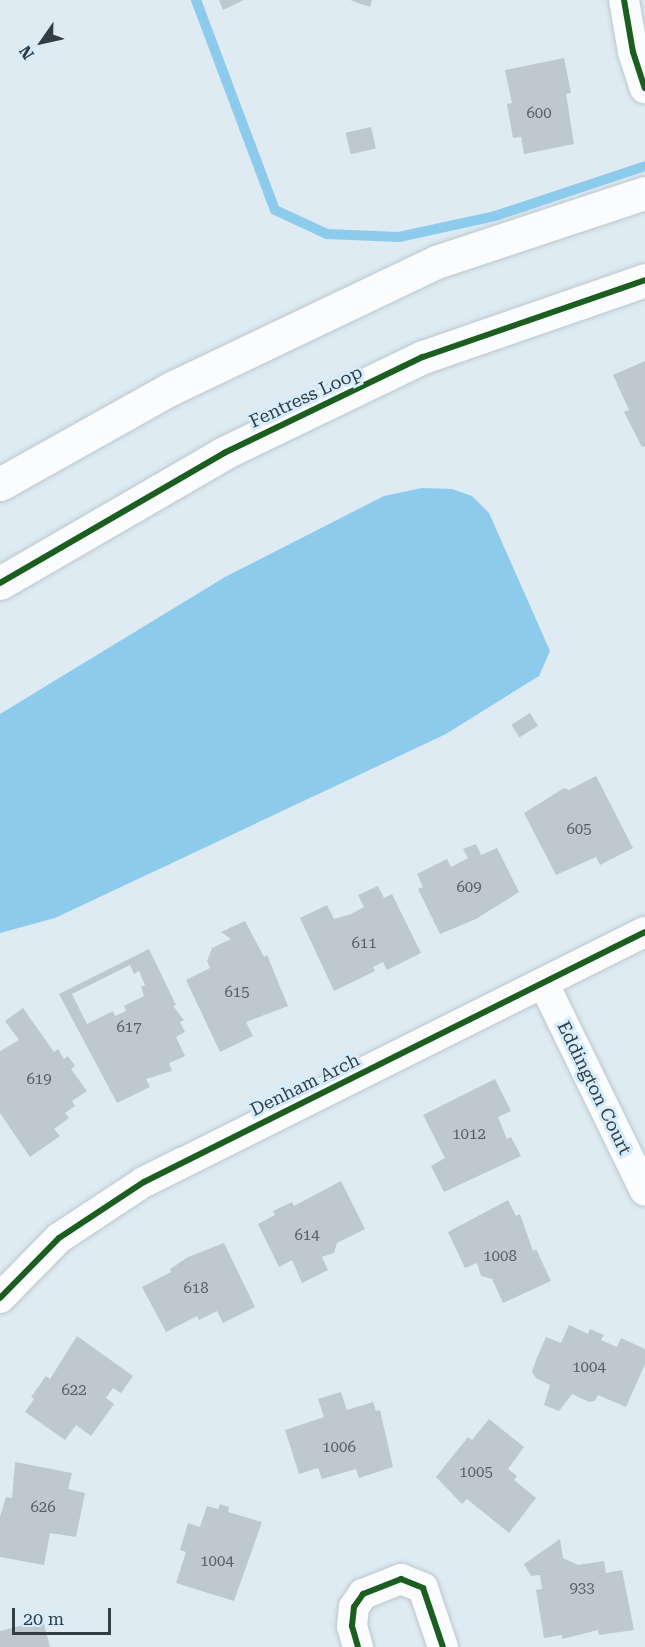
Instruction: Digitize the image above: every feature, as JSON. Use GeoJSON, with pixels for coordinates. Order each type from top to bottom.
{"type":"FeatureCollection","features":[{"type":"Feature","properties":{"kind":"street"},"geometry":{"type":"LineString","coordinates":[[624,0],[633,52],[645,87]]}},
{"type":"Feature","properties":{"kind":"street"},"geometry":{"type":"LineString","coordinates":[[0,484],[172,388],[436,262],[645,193]]}},
{"type":"Feature","properties":{"kind":"street","name":"Fentress Loop"},"geometry":{"type":"LineString","coordinates":[[0,583],[224,453],[423,357],[645,280]]}},
{"type":"Feature","properties":{"kind":"street","name":"Denham Arch"},"geometry":{"type":"LineString","coordinates":[[0,1298],[59,1238],[144,1182],[645,932]]}},
{"type":"Feature","properties":{"kind":"street","name":"Eddington Court"},"geometry":{"type":"LineString","coordinates":[[544,984],[645,1191]]}},
{"type":"Feature","properties":{"kind":"street"},"geometry":{"type":"LineString","coordinates":[[358,1647],[352,1626],[354,1607],[363,1594],[401,1579],[423,1588],[443,1647]]}},
{"type":"Feature","properties":{"kind":"water"},"geometry":{"type":"Polygon","coordinates":[[[422,488],[452,489],[472,496],[489,513],[550,651],[539,676],[446,734],[55,918],[0,933],[0,714],[225,577],[384,496],[422,488]]]}},
{"type":"Feature","properties":{"kind":"building"},"geometry":{"type":"Polygon","coordinates":[[[219,0],[244,0],[223,10],[219,0]]]}},
{"type":"Feature","properties":{"kind":"building"},"geometry":{"type":"Polygon","coordinates":[[[350,0],[372,0],[370,7],[350,0]]]}},
{"type":"Feature","properties":{"kind":"building"},"geometry":{"type":"Polygon","coordinates":[[[564,58],[571,93],[566,94],[574,144],[524,154],[521,137],[513,138],[507,104],[512,103],[505,70],[564,58]]]}},
{"type":"Feature","properties":{"kind":"building"},"geometry":{"type":"Polygon","coordinates":[[[371,127],[376,148],[351,154],[346,133],[371,127]]]}},
{"type":"Feature","properties":{"kind":"building"},"geometry":{"type":"Polygon","coordinates":[[[645,361],[645,446],[642,447],[624,412],[629,410],[613,375],[645,361]]]}},
{"type":"Feature","properties":{"kind":"building"},"geometry":{"type":"Polygon","coordinates":[[[530,713],[538,726],[519,737],[511,725],[530,713]]]}},
{"type":"Feature","properties":{"kind":"building"},"geometry":{"type":"Polygon","coordinates":[[[596,776],[633,848],[600,865],[596,857],[556,875],[524,813],[564,788],[569,790],[596,776]]]}},
{"type":"Feature","properties":{"kind":"building"},"geometry":{"type":"Polygon","coordinates":[[[476,844],[481,855],[497,848],[519,892],[476,919],[440,934],[418,889],[423,887],[417,874],[447,859],[451,867],[468,858],[463,849],[476,844]]]}},
{"type":"Feature","properties":{"kind":"building"},"geometry":{"type":"Polygon","coordinates":[[[378,886],[384,898],[392,894],[421,953],[387,970],[383,962],[373,967],[375,971],[334,991],[300,918],[327,905],[334,919],[351,914],[364,907],[358,895],[378,886]]]}},
{"type":"Feature","properties":{"kind":"building"},"geometry":{"type":"Polygon","coordinates":[[[245,921],[264,957],[267,955],[288,1006],[246,1022],[253,1036],[220,1052],[186,980],[210,968],[207,961],[212,948],[231,939],[221,932],[245,921]]]}},
{"type":"Feature","properties":{"kind":"building"},"geometry":{"type":"Polygon","coordinates":[[[149,949],[176,1005],[173,1006],[184,1020],[180,1022],[185,1032],[176,1037],[185,1056],[169,1063],[172,1071],[146,1079],[150,1087],[117,1103],[59,994],[149,949]],[[130,965],[72,994],[87,1024],[113,1011],[115,1016],[126,1011],[124,1006],[144,996],[141,987],[145,985],[139,971],[134,974],[130,965]]]}},
{"type":"Feature","properties":{"kind":"building"},"geometry":{"type":"Polygon","coordinates":[[[23,1008],[54,1052],[58,1049],[64,1059],[68,1056],[75,1066],[71,1069],[87,1091],[72,1101],[75,1106],[65,1113],[69,1118],[54,1129],[60,1136],[30,1157],[0,1113],[0,1051],[19,1040],[5,1021],[23,1008]]]}},
{"type":"Feature","properties":{"kind":"building"},"geometry":{"type":"Polygon","coordinates":[[[495,1079],[511,1111],[498,1117],[507,1139],[511,1137],[521,1156],[444,1192],[431,1166],[445,1158],[423,1115],[495,1079]]]}},
{"type":"Feature","properties":{"kind":"building"},"geometry":{"type":"Polygon","coordinates":[[[341,1181],[365,1229],[337,1243],[334,1253],[322,1257],[328,1270],[302,1283],[292,1260],[279,1267],[258,1224],[275,1215],[273,1211],[292,1202],[294,1206],[341,1181]]]}},
{"type":"Feature","properties":{"kind":"building"},"geometry":{"type":"Polygon","coordinates":[[[508,1200],[516,1216],[520,1214],[533,1251],[536,1249],[551,1281],[503,1303],[492,1279],[481,1276],[477,1263],[465,1268],[448,1232],[508,1200]]]}},
{"type":"Feature","properties":{"kind":"building"},"geometry":{"type":"Polygon","coordinates":[[[224,1243],[255,1307],[223,1323],[217,1311],[199,1320],[197,1316],[166,1332],[142,1287],[171,1272],[170,1269],[188,1257],[224,1243]]]}},
{"type":"Feature","properties":{"kind":"building"},"geometry":{"type":"Polygon","coordinates":[[[569,1325],[588,1334],[590,1329],[604,1335],[601,1340],[617,1347],[621,1338],[645,1349],[645,1364],[626,1407],[598,1395],[595,1401],[589,1402],[572,1394],[559,1411],[544,1405],[550,1385],[536,1378],[532,1372],[546,1337],[561,1343],[569,1325]]]}},
{"type":"Feature","properties":{"kind":"building"},"geometry":{"type":"Polygon","coordinates":[[[77,1336],[133,1376],[121,1393],[113,1388],[106,1398],[114,1404],[91,1436],[76,1425],[65,1440],[25,1412],[34,1399],[31,1397],[46,1376],[50,1379],[77,1336]]]}},
{"type":"Feature","properties":{"kind":"building"},"geometry":{"type":"Polygon","coordinates":[[[341,1392],[347,1410],[373,1402],[376,1411],[380,1410],[393,1467],[359,1478],[356,1469],[322,1479],[318,1468],[299,1474],[285,1430],[324,1417],[318,1399],[341,1392]]]}},
{"type":"Feature","properties":{"kind":"building"},"geometry":{"type":"Polygon","coordinates":[[[489,1419],[524,1447],[508,1469],[517,1476],[514,1480],[536,1498],[509,1533],[467,1499],[462,1504],[436,1477],[468,1437],[472,1440],[489,1419]]]}},
{"type":"Feature","properties":{"kind":"building"},"geometry":{"type":"Polygon","coordinates":[[[15,1462],[72,1473],[68,1489],[85,1493],[76,1537],[50,1533],[44,1565],[0,1557],[0,1517],[6,1497],[12,1498],[15,1462]]]}},
{"type":"Feature","properties":{"kind":"building"},"geometry":{"type":"Polygon","coordinates":[[[220,1504],[229,1507],[228,1512],[262,1522],[234,1601],[176,1583],[186,1552],[180,1550],[188,1523],[200,1527],[207,1506],[218,1509],[220,1504]]]}},
{"type":"Feature","properties":{"kind":"building"},"geometry":{"type":"Polygon","coordinates":[[[560,1539],[563,1558],[578,1565],[604,1561],[606,1573],[622,1570],[634,1630],[599,1635],[598,1630],[562,1639],[562,1635],[544,1638],[536,1590],[542,1589],[540,1575],[531,1576],[524,1564],[560,1539]]]}},
{"type":"Feature","properties":{"kind":"building"},"geometry":{"type":"Polygon","coordinates":[[[43,1620],[50,1647],[0,1647],[0,1631],[43,1620]]]}},
{"type":"Feature","properties":{"kind":"waterway"},"geometry":{"type":"LineString","coordinates":[[196,0],[275,210],[327,234],[399,237],[495,216],[645,166]]}},
{"type":"Feature","properties":{"kind":"cycle path"},"geometry":{"type":"LineString","coordinates":[[624,0],[633,52],[645,88]]}},
{"type":"Feature","properties":{"kind":"cycle path"},"geometry":{"type":"LineString","coordinates":[[0,583],[224,453],[423,357],[645,280]]}},
{"type":"Feature","properties":{"kind":"cycle path"},"geometry":{"type":"LineString","coordinates":[[0,1298],[59,1238],[144,1182],[645,932]]}},
{"type":"Feature","properties":{"kind":"cycle path"},"geometry":{"type":"LineString","coordinates":[[358,1647],[352,1626],[354,1607],[363,1594],[401,1579],[423,1588],[443,1647]]}}]}
